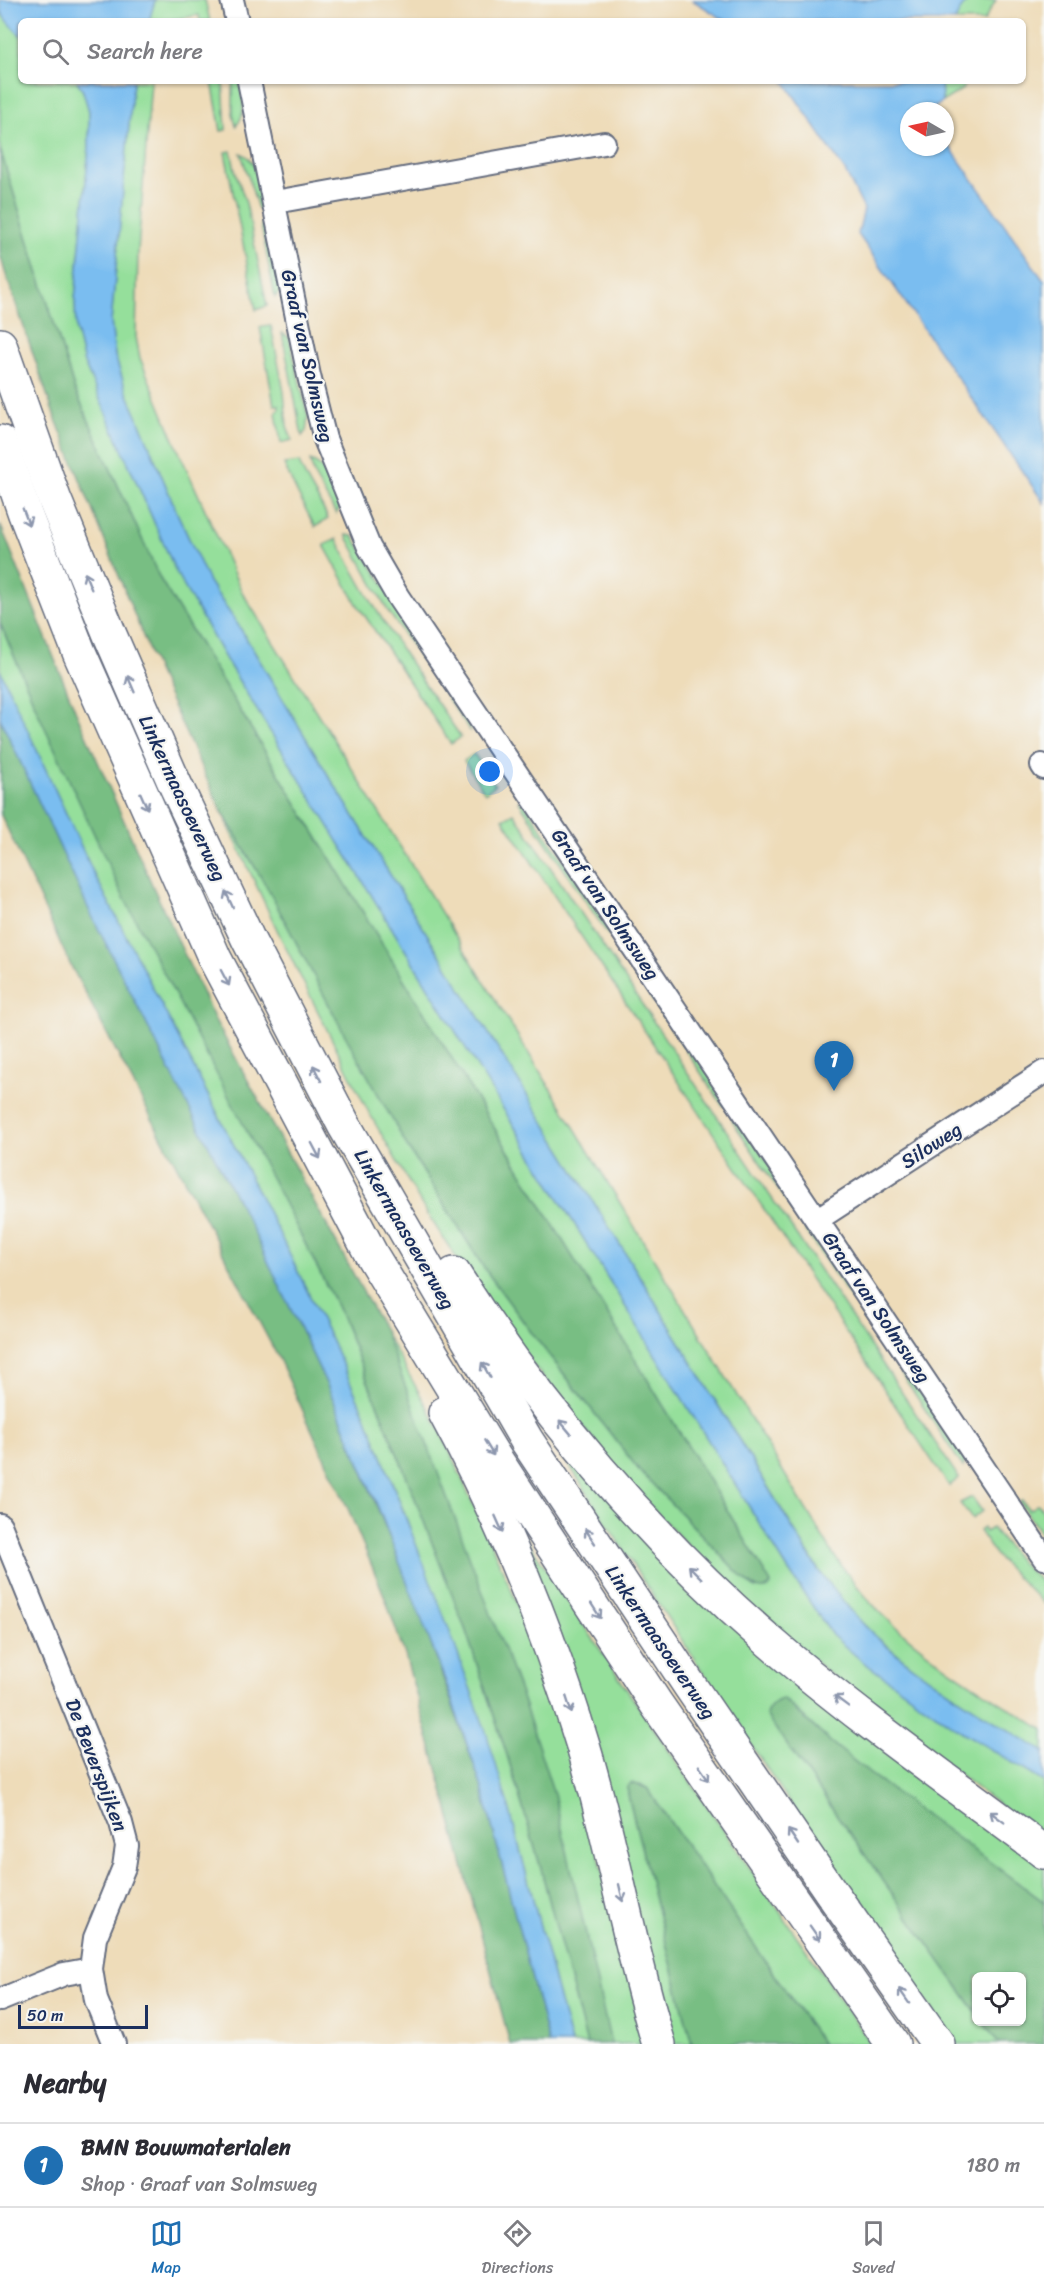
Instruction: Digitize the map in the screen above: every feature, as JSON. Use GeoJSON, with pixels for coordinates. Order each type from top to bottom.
{"type":"FeatureCollection","features":[{"type":"Feature","properties":{"kind":"highway","name":"Linkermaasoeverweg"},"geometry":{"type":"LineString","coordinates":[[0,345],[54,498],[169,771],[249,941],[344,1125],[527,1442],[690,1686],[938,2044]]}},
{"type":"Feature","properties":{"kind":"highway","name":"Linkermaasoeverweg"},"geometry":{"type":"LineString","coordinates":[[0,442],[25,514],[79,652],[210,948],[371,1254],[495,1458],[651,1695],[893,2044]]}},
{"type":"Feature","properties":{"kind":"highway"},"geometry":{"type":"LineString","coordinates":[[344,1125],[388,1172],[467,1295],[535,1392],[607,1478],[693,1571],[769,1641],[836,1697],[1044,1852]]}},
{"type":"Feature","properties":{"kind":"highway"},"geometry":{"type":"LineString","coordinates":[[371,1254],[395,1322],[451,1425],[492,1510],[522,1576],[554,1658],[584,1750],[610,1845],[659,2044]]}},
{"type":"Feature","properties":{"kind":"street"},"geometry":{"type":"LineString","coordinates":[[232,0],[236,18]]}},
{"type":"Feature","properties":{"kind":"street","name":"Graaf van Solmsweg"},"geometry":{"type":"LineString","coordinates":[[250,84],[309,376],[325,439],[369,547],[398,597],[1044,1558]]}},
{"type":"Feature","properties":{"kind":"street"},"geometry":{"type":"LineString","coordinates":[[274,202],[604,143]]}},
{"type":"Feature","properties":{"kind":"street","name":"Siloweg"},"geometry":{"type":"LineString","coordinates":[[818,1219],[1044,1071]]}},
{"type":"Feature","properties":{"kind":"street","name":"De Beverspijken"},"geometry":{"type":"LineString","coordinates":[[0,1525],[122,1823],[127,1846],[124,1867],[95,1938],[91,1969],[96,2000],[114,2044]]}},
{"type":"Feature","properties":{"kind":"street"},"geometry":{"type":"LineString","coordinates":[[0,2000],[64,1974],[91,1969]]}},
{"type":"Feature","properties":{"kind":"green space"},"geometry":{"type":"Polygon","coordinates":[[[155,0],[205,0],[209,18],[200,18],[199,15],[182,18],[150,18],[155,0]]]}},
{"type":"Feature","properties":{"kind":"green space"},"geometry":{"type":"Polygon","coordinates":[[[968,0],[996,0],[986,18],[956,18],[968,0]]]}},
{"type":"Feature","properties":{"kind":"green space"},"geometry":{"type":"Polygon","coordinates":[[[0,12],[18,33],[18,84],[79,84],[83,91],[89,111],[89,147],[75,300],[76,330],[84,363],[177,574],[228,663],[787,1568],[832,1635],[862,1661],[953,1726],[1044,1782],[1044,1840],[846,1687],[734,1594],[627,1482],[497,1320],[423,1207],[367,1109],[281,938],[221,810],[268,889],[345,1035],[410,1151],[484,1268],[639,1470],[744,1579],[755,1588],[771,1586],[160,579],[74,388],[0,149],[0,12]]]}},
{"type":"Feature","properties":{"kind":"green space"},"geometry":{"type":"Polygon","coordinates":[[[133,84],[151,84],[138,251],[136,337],[140,358],[242,592],[557,1099],[835,1557],[873,1605],[897,1628],[958,1675],[1044,1730],[1044,1752],[963,1701],[904,1659],[858,1618],[818,1569],[640,1277],[325,770],[240,628],[209,582],[178,515],[126,390],[115,356],[111,322],[133,84]]]}},
{"type":"Feature","properties":{"kind":"green space"},"geometry":{"type":"Polygon","coordinates":[[[213,84],[223,84],[226,130],[221,131],[213,84]]]}},
{"type":"Feature","properties":{"kind":"green space"},"geometry":{"type":"Polygon","coordinates":[[[233,84],[240,84],[243,110],[236,126],[233,114],[233,84]]]}},
{"type":"Feature","properties":{"kind":"green space"},"geometry":{"type":"Polygon","coordinates":[[[941,84],[964,84],[963,89],[942,102],[941,84]]]}},
{"type":"Feature","properties":{"kind":"green space"},"geometry":{"type":"Polygon","coordinates":[[[0,149],[74,388],[160,579],[753,1553],[771,1583],[769,1588],[758,1588],[744,1579],[639,1470],[484,1268],[410,1151],[345,1035],[268,889],[221,810],[157,671],[53,412],[5,272],[0,254],[0,149]]]}},
{"type":"Feature","properties":{"kind":"green space"},"geometry":{"type":"Polygon","coordinates":[[[231,151],[246,203],[267,306],[256,310],[225,152],[231,151]]]}},
{"type":"Feature","properties":{"kind":"green space"},"geometry":{"type":"Polygon","coordinates":[[[241,153],[248,157],[256,170],[264,209],[258,209],[241,153]]]}},
{"type":"Feature","properties":{"kind":"green space"},"geometry":{"type":"Polygon","coordinates":[[[266,222],[280,291],[275,297],[261,225],[266,222]]]}},
{"type":"Feature","properties":{"kind":"green space"},"geometry":{"type":"Polygon","coordinates":[[[271,326],[284,392],[287,426],[292,440],[281,443],[276,412],[279,410],[279,405],[274,405],[260,327],[271,326]]]}},
{"type":"Feature","properties":{"kind":"green space"},"geometry":{"type":"Polygon","coordinates":[[[282,333],[289,337],[308,417],[306,431],[302,436],[282,333]]]}},
{"type":"Feature","properties":{"kind":"green space"},"geometry":{"type":"Polygon","coordinates":[[[310,461],[322,468],[330,480],[340,508],[336,514],[315,477],[310,461]]]}},
{"type":"Feature","properties":{"kind":"green space"},"geometry":{"type":"Polygon","coordinates":[[[299,462],[328,519],[315,527],[284,464],[299,462]]]}},
{"type":"Feature","properties":{"kind":"green space"},"geometry":{"type":"Polygon","coordinates":[[[0,524],[76,712],[215,1020],[385,1332],[522,1697],[554,1794],[611,2044],[587,2044],[540,1865],[466,1631],[339,1310],[120,890],[40,717],[0,623],[0,524]]]}},
{"type":"Feature","properties":{"kind":"green space"},"geometry":{"type":"Polygon","coordinates":[[[346,535],[353,536],[471,722],[470,731],[388,611],[346,535]]]}},
{"type":"Feature","properties":{"kind":"green space"},"geometry":{"type":"Polygon","coordinates":[[[337,539],[380,615],[461,737],[451,744],[357,604],[324,545],[337,539]]]}},
{"type":"Feature","properties":{"kind":"green space"},"geometry":{"type":"Polygon","coordinates":[[[0,623],[40,717],[339,1311],[466,1631],[540,1865],[587,2044],[571,2044],[509,1808],[406,1517],[372,1431],[335,1348],[278,1231],[92,870],[14,701],[0,670],[0,623]]]}},
{"type":"Feature","properties":{"kind":"green space"},"geometry":{"type":"Polygon","coordinates":[[[0,718],[91,914],[252,1228],[329,1389],[419,1610],[482,1788],[549,2044],[510,2044],[440,1779],[405,1655],[384,1595],[349,1511],[280,1361],[70,964],[1,815],[0,718]]]}},
{"type":"Feature","properties":{"kind":"green space"},"geometry":{"type":"Polygon","coordinates":[[[474,754],[495,785],[485,793],[464,761],[474,754]]]}},
{"type":"Feature","properties":{"kind":"green space"},"geometry":{"type":"Polygon","coordinates":[[[523,801],[615,936],[609,936],[519,802],[523,801]]]}},
{"type":"Feature","properties":{"kind":"green space"},"geometry":{"type":"Polygon","coordinates":[[[514,813],[959,1478],[949,1486],[503,819],[514,813]]]}},
{"type":"Feature","properties":{"kind":"green space"},"geometry":{"type":"Polygon","coordinates":[[[636,969],[729,1104],[723,1106],[633,971],[636,969]]]}},
{"type":"Feature","properties":{"kind":"green space"},"geometry":{"type":"Polygon","coordinates":[[[734,1112],[807,1221],[802,1225],[733,1122],[731,1115],[734,1112]]]}},
{"type":"Feature","properties":{"kind":"green space"},"geometry":{"type":"Polygon","coordinates":[[[810,1226],[859,1299],[854,1303],[805,1230],[810,1226]]]}},
{"type":"Feature","properties":{"kind":"green space"},"geometry":{"type":"Polygon","coordinates":[[[862,1304],[898,1358],[893,1361],[857,1307],[862,1304]]]}},
{"type":"Feature","properties":{"kind":"green space"},"geometry":{"type":"Polygon","coordinates":[[[385,1332],[439,1428],[509,1584],[546,1677],[587,1809],[647,2044],[611,2044],[600,2001],[385,1332]]]}},
{"type":"Feature","properties":{"kind":"green space"},"geometry":{"type":"Polygon","coordinates":[[[502,1357],[630,1515],[1044,1863],[1044,1902],[870,1774],[827,1739],[784,1699],[776,1729],[972,2006],[972,2026],[986,2026],[999,2044],[956,2044],[724,1704],[611,1531],[502,1357]]]}},
{"type":"Feature","properties":{"kind":"green space"},"geometry":{"type":"Polygon","coordinates":[[[901,1364],[966,1460],[963,1467],[897,1367],[901,1364]]]}},
{"type":"Feature","properties":{"kind":"green space"},"geometry":{"type":"Polygon","coordinates":[[[475,1462],[632,1697],[871,2044],[822,2044],[647,1788],[642,1785],[627,1787],[629,1799],[692,2044],[666,2044],[475,1462]]]}},
{"type":"Feature","properties":{"kind":"green space"},"geometry":{"type":"Polygon","coordinates":[[[972,1497],[982,1511],[972,1519],[960,1503],[972,1497]]]}},
{"type":"Feature","properties":{"kind":"green space"},"geometry":{"type":"Polygon","coordinates":[[[1022,1500],[1029,1510],[1038,1504],[1044,1512],[1044,1538],[1019,1502],[1022,1500]]]}},
{"type":"Feature","properties":{"kind":"green space"},"geometry":{"type":"Polygon","coordinates":[[[983,1528],[985,1532],[992,1528],[1021,1563],[1044,1584],[1044,1604],[997,1557],[979,1531],[983,1528]]]}},
{"type":"Feature","properties":{"kind":"green space"},"geometry":{"type":"Polygon","coordinates":[[[783,1699],[870,1774],[1044,1902],[1044,2044],[999,2044],[986,2026],[1026,2026],[1026,1972],[972,1972],[972,2006],[766,1715],[773,1704],[783,1699]]]}},
{"type":"Feature","properties":{"kind":"green space"},"geometry":{"type":"Polygon","coordinates":[[[631,1783],[647,1788],[822,2044],[692,2044],[629,1799],[627,1787],[631,1783]]]}},
{"type":"Feature","properties":{"kind":"water"},"geometry":{"type":"Polygon","coordinates":[[[0,0],[155,0],[150,18],[18,18],[18,33],[3,16],[0,0]]]}},
{"type":"Feature","properties":{"kind":"water"},"geometry":{"type":"Polygon","coordinates":[[[692,0],[968,0],[956,18],[721,18],[692,0]]]}},
{"type":"Feature","properties":{"kind":"water"},"geometry":{"type":"Polygon","coordinates":[[[79,84],[133,84],[111,322],[115,356],[126,390],[178,515],[209,582],[240,628],[325,770],[640,1277],[818,1570],[858,1618],[885,1645],[983,1714],[1044,1752],[1044,1782],[953,1726],[862,1661],[832,1635],[787,1568],[228,663],[177,574],[84,363],[76,330],[75,300],[89,147],[89,111],[79,84]]]}},
{"type":"Feature","properties":{"kind":"water"},"geometry":{"type":"Polygon","coordinates":[[[786,84],[941,84],[942,102],[900,102],[900,156],[954,156],[954,153],[1044,281],[1044,503],[858,234],[864,209],[845,171],[786,84]]]}},
{"type":"Feature","properties":{"kind":"water"},"geometry":{"type":"Polygon","coordinates":[[[0,670],[92,870],[278,1231],[335,1348],[372,1431],[486,1732],[509,1808],[571,2044],[549,2044],[482,1788],[445,1680],[380,1512],[329,1389],[252,1228],[91,914],[0,718],[0,670]]]}},
{"type":"Feature","properties":{"kind":"place","name":"BMN Bouwmaterialen"},"geometry":{"type":"Point","coordinates":[834,1091]}}]}
